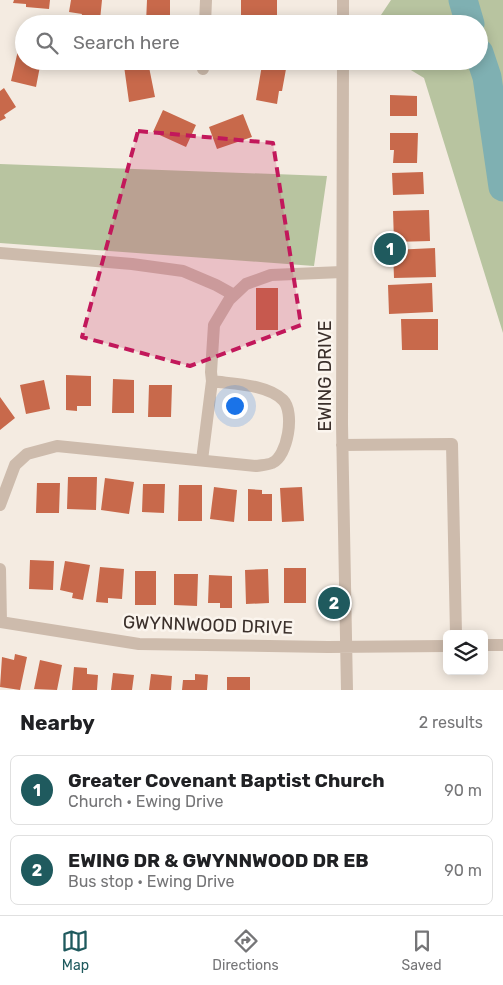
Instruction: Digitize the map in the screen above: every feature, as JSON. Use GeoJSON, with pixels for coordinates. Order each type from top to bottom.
{"type":"FeatureCollection","features":[{"type":"Feature","properties":{"kind":"street"},"geometry":{"type":"LineString","coordinates":[[205,15],[206,0]]}},
{"type":"Feature","properties":{"kind":"street"},"geometry":{"type":"LineString","coordinates":[[343,0],[343,15]]}},
{"type":"Feature","properties":{"kind":"street","name":"EWING DRIVE"},"geometry":{"type":"LineString","coordinates":[[343,70],[342,445],[348,690]]}},
{"type":"Feature","properties":{"kind":"street"},"geometry":{"type":"LineString","coordinates":[[0,253],[183,271],[234,295]]}},
{"type":"Feature","properties":{"kind":"street"},"geometry":{"type":"LineString","coordinates":[[202,460],[212,381],[214,325],[229,300],[246,284],[271,275],[342,272]]}},
{"type":"Feature","properties":{"kind":"street"},"geometry":{"type":"LineString","coordinates":[[0,505],[15,465],[27,454],[57,446],[256,466],[273,463],[282,452],[290,426],[288,409],[283,400],[271,391],[212,381]]}},
{"type":"Feature","properties":{"kind":"street"},"geometry":{"type":"LineString","coordinates":[[342,445],[452,444],[456,630]]}},
{"type":"Feature","properties":{"kind":"street"},"geometry":{"type":"LineString","coordinates":[[0,569],[0,622]]}},
{"type":"Feature","properties":{"kind":"street","name":"GWYNNWOOD DRIVE"},"geometry":{"type":"LineString","coordinates":[[0,622],[139,644],[346,647],[443,646]]}},
{"type":"Feature","properties":{"kind":"street"},"geometry":{"type":"LineString","coordinates":[[488,645],[503,645]]}},
{"type":"Feature","properties":{"kind":"highlighted area"},"geometry":{"type":"Polygon","coordinates":[[[138,131],[273,143],[301,325],[190,366],[82,337],[138,131]]]}},
{"type":"Feature","properties":{"kind":"green space"},"geometry":{"type":"Polygon","coordinates":[[[391,0],[503,0],[503,333],[424,78],[411,70],[488,70],[488,15],[381,15],[391,0]]]}},
{"type":"Feature","properties":{"kind":"green space"},"geometry":{"type":"Polygon","coordinates":[[[0,164],[327,176],[314,266],[0,243],[0,164]]]}},
{"type":"Feature","properties":{"kind":"building"},"geometry":{"type":"Polygon","coordinates":[[[14,0],[50,0],[49,9],[26,7],[26,4],[13,3],[14,0]]]}},
{"type":"Feature","properties":{"kind":"building"},"geometry":{"type":"Polygon","coordinates":[[[71,0],[102,0],[100,15],[82,15],[69,12],[71,0]]]}},
{"type":"Feature","properties":{"kind":"building"},"geometry":{"type":"Polygon","coordinates":[[[147,0],[170,0],[170,15],[146,15],[147,0]]]}},
{"type":"Feature","properties":{"kind":"building"},"geometry":{"type":"Polygon","coordinates":[[[241,0],[277,0],[277,15],[241,15],[241,0]]]}},
{"type":"Feature","properties":{"kind":"building"},"geometry":{"type":"Polygon","coordinates":[[[15,64],[15,70],[39,70],[36,87],[11,81],[15,64]]]}},
{"type":"Feature","properties":{"kind":"building"},"geometry":{"type":"Polygon","coordinates":[[[125,70],[150,70],[155,97],[129,102],[125,70]]]}},
{"type":"Feature","properties":{"kind":"building"},"geometry":{"type":"Polygon","coordinates":[[[261,70],[286,70],[282,91],[279,91],[277,104],[256,100],[261,70]]]}},
{"type":"Feature","properties":{"kind":"building"},"geometry":{"type":"Polygon","coordinates":[[[4,88],[16,107],[4,115],[6,118],[0,121],[0,91],[4,88]]]}},
{"type":"Feature","properties":{"kind":"building"},"geometry":{"type":"Polygon","coordinates":[[[390,95],[417,96],[417,116],[390,116],[390,95]]]}},
{"type":"Feature","properties":{"kind":"building"},"geometry":{"type":"Polygon","coordinates":[[[163,110],[196,125],[186,147],[153,132],[163,110]]]}},
{"type":"Feature","properties":{"kind":"building"},"geometry":{"type":"Polygon","coordinates":[[[243,114],[252,137],[217,149],[209,127],[243,114]]]}},
{"type":"Feature","properties":{"kind":"building"},"geometry":{"type":"Polygon","coordinates":[[[390,133],[418,133],[417,163],[393,163],[394,150],[390,150],[390,133]]]}},
{"type":"Feature","properties":{"kind":"building"},"geometry":{"type":"Polygon","coordinates":[[[423,172],[424,194],[393,195],[392,173],[423,172]]]}},
{"type":"Feature","properties":{"kind":"building"},"geometry":{"type":"Polygon","coordinates":[[[429,210],[430,241],[394,242],[393,211],[429,210]]]}},
{"type":"Feature","properties":{"kind":"building"},"geometry":{"type":"Polygon","coordinates":[[[435,248],[436,277],[394,278],[393,250],[435,248]]]}},
{"type":"Feature","properties":{"kind":"building"},"geometry":{"type":"Polygon","coordinates":[[[432,283],[433,312],[389,314],[388,285],[432,283]]]}},
{"type":"Feature","properties":{"kind":"building"},"geometry":{"type":"Polygon","coordinates":[[[256,288],[278,288],[278,330],[256,330],[256,288]]]}},
{"type":"Feature","properties":{"kind":"building"},"geometry":{"type":"Polygon","coordinates":[[[401,319],[438,319],[438,350],[402,350],[401,319]]]}},
{"type":"Feature","properties":{"kind":"building"},"geometry":{"type":"Polygon","coordinates":[[[66,375],[91,376],[91,406],[77,406],[77,411],[66,410],[66,375]]]}},
{"type":"Feature","properties":{"kind":"building"},"geometry":{"type":"Polygon","coordinates":[[[113,379],[134,380],[134,413],[112,413],[113,379]]]}},
{"type":"Feature","properties":{"kind":"building"},"geometry":{"type":"Polygon","coordinates":[[[44,380],[50,409],[26,414],[20,385],[44,380]]]}},
{"type":"Feature","properties":{"kind":"building"},"geometry":{"type":"Polygon","coordinates":[[[149,385],[172,385],[171,417],[148,417],[149,385]]]}},
{"type":"Feature","properties":{"kind":"building"},"geometry":{"type":"Polygon","coordinates":[[[0,397],[15,418],[0,430],[0,397]]]}},
{"type":"Feature","properties":{"kind":"building"},"geometry":{"type":"Polygon","coordinates":[[[68,477],[97,477],[96,510],[67,509],[68,477]]]}},
{"type":"Feature","properties":{"kind":"building"},"geometry":{"type":"Polygon","coordinates":[[[105,478],[134,482],[129,514],[101,510],[105,478]]]}},
{"type":"Feature","properties":{"kind":"building"},"geometry":{"type":"Polygon","coordinates":[[[37,483],[60,483],[59,513],[36,513],[37,483]]]}},
{"type":"Feature","properties":{"kind":"building"},"geometry":{"type":"Polygon","coordinates":[[[143,484],[165,484],[164,513],[142,512],[143,484]]]}},
{"type":"Feature","properties":{"kind":"building"},"geometry":{"type":"Polygon","coordinates":[[[179,485],[202,485],[202,521],[178,521],[179,485]]]}},
{"type":"Feature","properties":{"kind":"building"},"geometry":{"type":"Polygon","coordinates":[[[214,487],[237,490],[234,522],[210,519],[214,487]]]}},
{"type":"Feature","properties":{"kind":"building"},"geometry":{"type":"Polygon","coordinates":[[[302,487],[304,521],[282,522],[280,488],[302,487]]]}},
{"type":"Feature","properties":{"kind":"building"},"geometry":{"type":"Polygon","coordinates":[[[248,489],[262,490],[262,494],[272,494],[272,521],[248,521],[248,489]]]}},
{"type":"Feature","properties":{"kind":"building"},"geometry":{"type":"Polygon","coordinates":[[[30,560],[54,561],[53,590],[29,589],[30,560]]]}},
{"type":"Feature","properties":{"kind":"building"},"geometry":{"type":"Polygon","coordinates":[[[65,561],[90,565],[83,600],[72,598],[73,593],[60,590],[65,561]]]}},
{"type":"Feature","properties":{"kind":"building"},"geometry":{"type":"Polygon","coordinates":[[[100,567],[124,569],[122,599],[108,598],[108,603],[96,602],[100,567]]]}},
{"type":"Feature","properties":{"kind":"building"},"geometry":{"type":"Polygon","coordinates":[[[284,568],[306,568],[306,603],[284,603],[284,568]]]}},
{"type":"Feature","properties":{"kind":"building"},"geometry":{"type":"Polygon","coordinates":[[[268,569],[269,603],[246,604],[245,570],[268,569]]]}},
{"type":"Feature","properties":{"kind":"building"},"geometry":{"type":"Polygon","coordinates":[[[135,571],[156,571],[156,605],[135,605],[135,571]]]}},
{"type":"Feature","properties":{"kind":"building"},"geometry":{"type":"Polygon","coordinates":[[[174,574],[198,574],[197,606],[174,605],[174,574]]]}},
{"type":"Feature","properties":{"kind":"building"},"geometry":{"type":"Polygon","coordinates":[[[209,575],[232,576],[232,608],[220,608],[220,603],[208,603],[209,575]]]}},
{"type":"Feature","properties":{"kind":"building"},"geometry":{"type":"Polygon","coordinates":[[[15,654],[27,657],[20,690],[0,687],[2,657],[14,660],[15,654]]]}},
{"type":"Feature","properties":{"kind":"building"},"geometry":{"type":"Polygon","coordinates":[[[40,660],[62,665],[57,690],[34,689],[40,660]]]}},
{"type":"Feature","properties":{"kind":"building"},"geometry":{"type":"Polygon","coordinates":[[[74,667],[87,668],[87,674],[98,675],[97,690],[72,690],[74,667]]]}},
{"type":"Feature","properties":{"kind":"building"},"geometry":{"type":"Polygon","coordinates":[[[113,673],[134,675],[132,690],[111,690],[113,673]]]}},
{"type":"Feature","properties":{"kind":"building"},"geometry":{"type":"Polygon","coordinates":[[[151,674],[172,676],[171,690],[149,690],[151,674]]]}},
{"type":"Feature","properties":{"kind":"building"},"geometry":{"type":"Polygon","coordinates":[[[195,674],[208,675],[207,690],[182,690],[183,680],[195,680],[195,674]]]}},
{"type":"Feature","properties":{"kind":"building"},"geometry":{"type":"Polygon","coordinates":[[[227,677],[250,677],[250,690],[227,690],[227,677]]]}},
{"type":"Feature","properties":{"kind":"waterway"},"geometry":{"type":"LineString","coordinates":[[463,0],[467,15]]}},
{"type":"Feature","properties":{"kind":"waterway"},"geometry":{"type":"LineString","coordinates":[[485,70],[503,187]]}},
{"type":"Feature","properties":{"kind":"place","name":"Greater Covenant Baptist Church"},"geometry":{"type":"Point","coordinates":[390,249]}},
{"type":"Feature","properties":{"kind":"place","name":"EWING DR & GWYNNWOOD DR EB"},"geometry":{"type":"Point","coordinates":[334,603]}}]}
